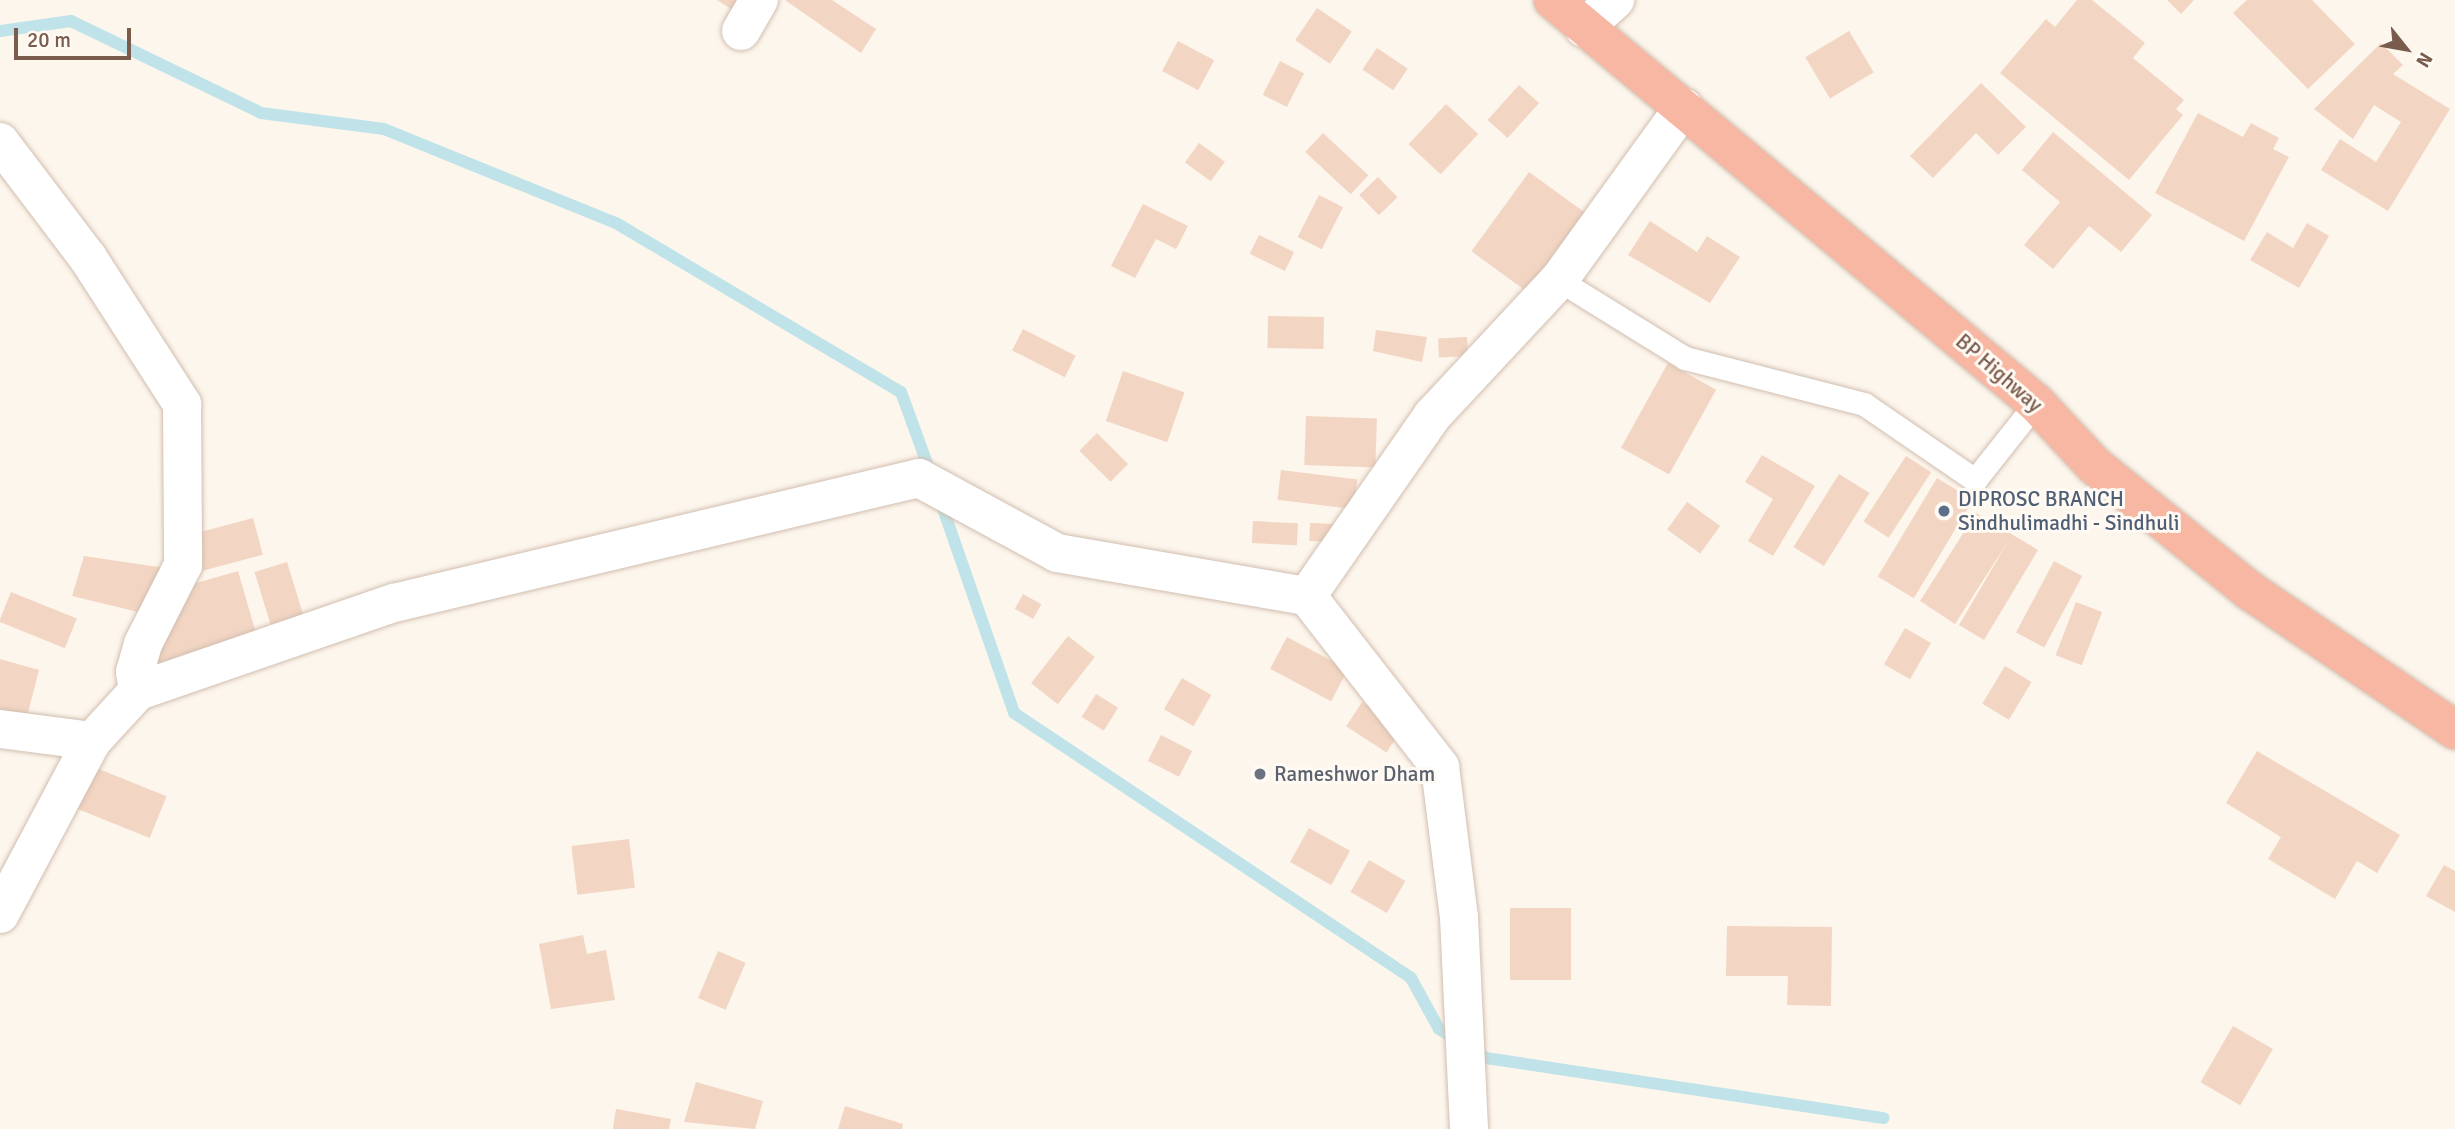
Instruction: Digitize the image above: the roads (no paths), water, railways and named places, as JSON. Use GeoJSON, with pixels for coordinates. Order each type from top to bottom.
{"type":"FeatureCollection","features":[{"type":"Feature","properties":{"kind":"highway","name":"BP Highway"},"geometry":{"type":"LineString","coordinates":[[1553,0],[2036,403],[2095,466],[2250,591],[2449,723]]}},
{"type":"Feature","properties":{"kind":"street"},"geometry":{"type":"LineString","coordinates":[[1584,28],[1615,0]]}},
{"type":"Feature","properties":{"kind":"street"},"geometry":{"type":"LineString","coordinates":[[1307,596],[1432,416],[1559,280],[1684,107]]}},
{"type":"Feature","properties":{"kind":"street"},"geometry":{"type":"LineString","coordinates":[[0,142],[88,258],[182,404],[183,565],[143,644],[135,672],[138,691]]}},
{"type":"Feature","properties":{"kind":"street"},"geometry":{"type":"LineString","coordinates":[[0,915],[92,741],[138,691],[394,603],[919,478],[1057,554],[1307,596],[1440,768],[1459,917],[1469,1129]]}},
{"type":"Feature","properties":{"kind":"street"},"geometry":{"type":"LineString","coordinates":[[0,729],[92,741]]}},
{"type":"Feature","properties":{"kind":"lane"},"geometry":{"type":"LineString","coordinates":[[1559,280],[1685,358],[1864,404],[1975,480],[2036,403]]}},
{"type":"Feature","properties":{"kind":"waterway"},"geometry":{"type":"LineString","coordinates":[[0,31],[71,21],[261,113],[384,129],[616,223],[901,392],[932,477]]}},
{"type":"Feature","properties":{"kind":"waterway"},"geometry":{"type":"LineString","coordinates":[[940,500],[1014,713],[1411,978],[1439,1029],[1486,1058],[1883,1118]]}},
{"type":"Feature","properties":{"kind":"place","name":"DIPROSC BRANCH Sindhulimadhi - Sindhuli"},"geometry":{"type":"Point","coordinates":[1944,511]}},
{"type":"Feature","properties":{"kind":"place","name":"Rameshwor Dham"},"geometry":{"type":"Point","coordinates":[1260,774]}}]}
